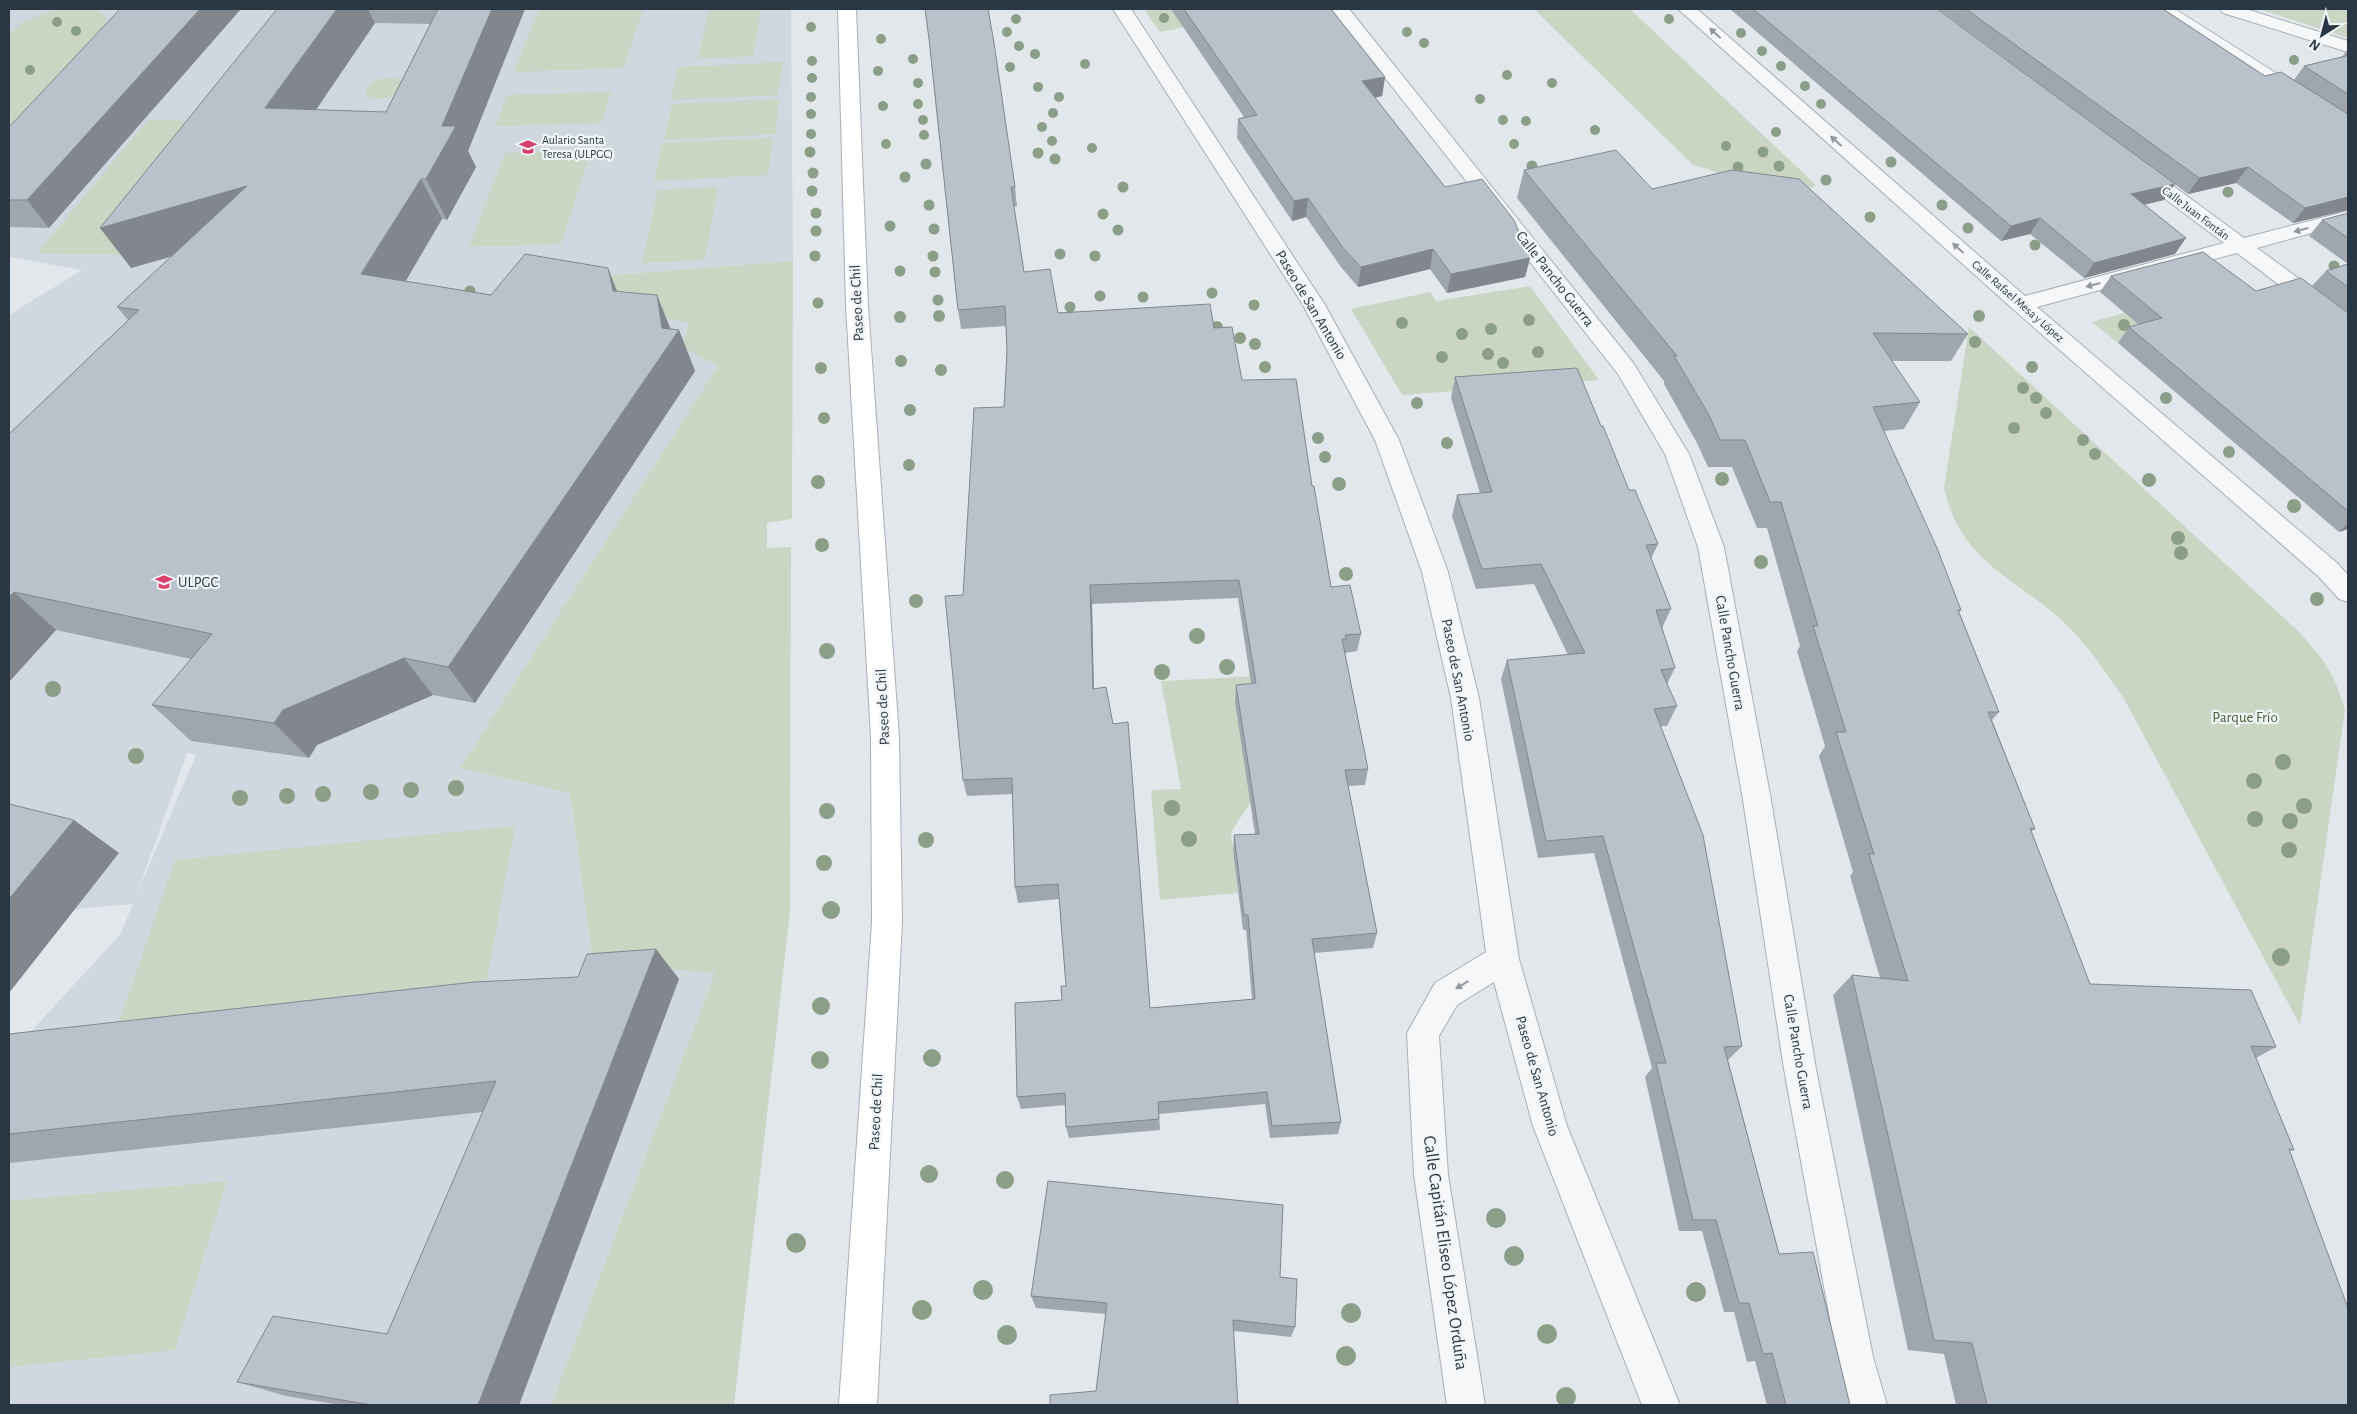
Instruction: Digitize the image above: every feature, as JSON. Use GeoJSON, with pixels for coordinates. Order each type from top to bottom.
{"type":"FeatureCollection","features":[{"type":"Feature","properties":{"kind":"street","name":"Paseo de Chil"},"geometry":{"type":"LineString","coordinates":[[847,9],[857,306],[885,737],[887,922],[858,1405]]}},
{"type":"Feature","properties":{"kind":"street","name":"Paseo de San Antonio"},"geometry":{"type":"LineString","coordinates":[[1122,9],[1314,305],[1388,440],[1435,572],[1464,698],[1503,959],[1550,1126],[1661,1405]]}},
{"type":"Feature","properties":{"kind":"street","name":"Calle Pancho Guerra"},"geometry":{"type":"LineString","coordinates":[[1340,9],[1626,370],[1677,454],[1711,547],[1757,800],[1800,1069],[1855,1357],[1868,1405]]}},
{"type":"Feature","properties":{"kind":"street","name":"Calle Rafael Mesa y López"},"geometry":{"type":"LineString","coordinates":[[1687,9],[2021,304],[2338,574],[2348,592]]}},
{"type":"Feature","properties":{"kind":"street"},"geometry":{"type":"LineString","coordinates":[[2163,9],[2348,127]]}},
{"type":"Feature","properties":{"kind":"street"},"geometry":{"type":"LineString","coordinates":[[2197,31],[2218,32],[2230,30],[2235,25],[2233,10],[2348,47]]}},
{"type":"Feature","properties":{"kind":"street"},"geometry":{"type":"LineString","coordinates":[[2252,64],[2250,54],[2257,39],[2277,33],[2306,34]]}},
{"type":"Feature","properties":{"kind":"street","name":"Calle Juan Fontán"},"geometry":{"type":"LineString","coordinates":[[2122,157],[2348,326]]}},
{"type":"Feature","properties":{"kind":"street"},"geometry":{"type":"LineString","coordinates":[[2021,304],[2348,217]]}},
{"type":"Feature","properties":{"kind":"street","name":"Calle Capitán Eliseo López Orduña"},"geometry":{"type":"LineString","coordinates":[[1466,1405],[1431,1174],[1423,1034],[1446,994],[1503,959]]}},
{"type":"Feature","properties":{"kind":"shaded area"},"geometry":{"type":"Polygon","coordinates":[[[9,9],[791,9],[793,261],[613,275],[591,302],[690,323],[718,366],[460,768],[570,793],[593,963],[715,973],[551,1405],[9,1405],[9,1055],[120,935],[133,904],[75,909],[9,993],[9,315],[82,270],[9,257],[9,9]],[[187,753],[137,894],[196,755],[187,753]]]}},
{"type":"Feature","properties":{"kind":"green space"},"geometry":{"type":"Polygon","coordinates":[[[85,8],[98,11],[107,20],[104,31],[9,129],[9,35],[22,22],[58,9],[85,8]]]}},
{"type":"Feature","properties":{"kind":"green space"},"geometry":{"type":"Polygon","coordinates":[[[539,9],[643,9],[624,68],[514,72],[539,9]]]}},
{"type":"Feature","properties":{"kind":"green space"},"geometry":{"type":"Polygon","coordinates":[[[709,9],[761,9],[753,56],[698,59],[709,9]]]}},
{"type":"Feature","properties":{"kind":"green space"},"geometry":{"type":"Polygon","coordinates":[[[1155,9],[1226,9],[1233,18],[1160,32],[1145,11],[1155,9]]]}},
{"type":"Feature","properties":{"kind":"green space"},"geometry":{"type":"Polygon","coordinates":[[[1534,9],[1630,9],[1816,185],[1812,188],[1724,175],[1692,164],[1534,9]]]}},
{"type":"Feature","properties":{"kind":"green space"},"geometry":{"type":"Polygon","coordinates":[[[2259,9],[2348,9],[2348,38],[2259,9]]]}},
{"type":"Feature","properties":{"kind":"green space"},"geometry":{"type":"Polygon","coordinates":[[[783,62],[778,95],[671,100],[678,67],[783,62]]]}},
{"type":"Feature","properties":{"kind":"green space"},"geometry":{"type":"Polygon","coordinates":[[[395,77],[406,82],[397,95],[380,99],[367,96],[365,92],[369,84],[381,79],[395,77]]]}},
{"type":"Feature","properties":{"kind":"green space"},"geometry":{"type":"Polygon","coordinates":[[[611,92],[601,123],[495,126],[507,95],[611,92]]]}},
{"type":"Feature","properties":{"kind":"green space"},"geometry":{"type":"Polygon","coordinates":[[[779,99],[775,134],[664,140],[672,104],[779,99]]]}},
{"type":"Feature","properties":{"kind":"green space"},"geometry":{"type":"Polygon","coordinates":[[[148,120],[232,121],[128,255],[37,253],[148,120]]]}},
{"type":"Feature","properties":{"kind":"green space"},"geometry":{"type":"Polygon","coordinates":[[[773,138],[768,175],[654,181],[662,143],[773,138]]]}},
{"type":"Feature","properties":{"kind":"green space"},"geometry":{"type":"Polygon","coordinates":[[[591,150],[561,244],[469,247],[505,153],[591,150]]]}},
{"type":"Feature","properties":{"kind":"green space"},"geometry":{"type":"Polygon","coordinates":[[[718,187],[705,260],[642,263],[658,190],[718,187]]]}},
{"type":"Feature","properties":{"kind":"green space"},"geometry":{"type":"Polygon","coordinates":[[[793,261],[792,519],[767,523],[767,548],[791,547],[790,912],[734,1405],[551,1405],[715,973],[593,963],[570,793],[460,768],[718,366],[682,347],[689,323],[590,302],[613,275],[793,261]]]}},
{"type":"Feature","properties":{"kind":"green space"},"geometry":{"type":"Polygon","coordinates":[[[1530,286],[1599,380],[1402,395],[1351,309],[1430,292],[1436,301],[1530,286]]]}},
{"type":"Feature","properties":{"kind":"green space"},"geometry":{"type":"Polygon","coordinates":[[[2124,313],[2149,334],[2118,343],[2092,322],[2124,313]]]}},
{"type":"Feature","properties":{"kind":"green space","name":"Parque Frío"},"geometry":{"type":"Polygon","coordinates":[[[1969,327],[2299,632],[2322,659],[2332,676],[2345,709],[2300,1025],[2123,697],[2074,632],[1977,552],[1963,535],[1952,514],[1944,488],[1969,327]]]}},
{"type":"Feature","properties":{"kind":"green space"},"geometry":{"type":"Polygon","coordinates":[[[1345,672],[1256,794],[1231,832],[1238,893],[1160,900],[1151,790],[1181,789],[1161,681],[1345,672]]]}},
{"type":"Feature","properties":{"kind":"green space"},"geometry":{"type":"Polygon","coordinates":[[[515,826],[487,980],[119,1022],[175,860],[515,826]]]}},
{"type":"Feature","properties":{"kind":"green space"},"geometry":{"type":"Polygon","coordinates":[[[227,1181],[175,1350],[9,1367],[9,1201],[227,1181]]]}},
{"type":"Feature","properties":{"kind":"building"},"geometry":{"type":"Polygon","coordinates":[[[120,9],[200,9],[27,200],[9,200],[9,127],[120,9]]]}},
{"type":"Feature","properties":{"kind":"building"},"geometry":{"type":"Polygon","coordinates":[[[277,9],[337,9],[265,108],[386,112],[438,9],[492,9],[442,126],[456,126],[426,179],[421,179],[361,274],[491,295],[525,254],[608,268],[613,291],[657,295],[662,328],[679,330],[448,667],[404,658],[283,710],[274,723],[152,705],[212,634],[14,592],[9,597],[9,434],[139,310],[117,307],[247,186],[100,228],[277,9]]]}},
{"type":"Feature","properties":{"kind":"building"},"geometry":{"type":"Polygon","coordinates":[[[925,9],[988,9],[1015,187],[1011,187],[1024,272],[1050,269],[1058,313],[1210,304],[1214,328],[1232,327],[1242,380],[1296,379],[1312,486],[1314,486],[1331,587],[1350,585],[1361,634],[1345,635],[1346,639],[1342,639],[1368,769],[1345,770],[1377,933],[1312,939],[1341,1122],[1272,1126],[1267,1092],[1158,1102],[1159,1119],[1066,1127],[1065,1093],[1017,1097],[1015,1003],[1062,1000],[1061,986],[1066,986],[1058,884],[1015,887],[1012,778],[963,780],[945,596],[963,595],[974,408],[1004,407],[1007,351],[1005,306],[958,310],[925,9]],[[1239,580],[1090,585],[1093,689],[1106,687],[1113,724],[1128,722],[1150,1008],[1255,999],[1248,915],[1244,915],[1234,835],[1259,834],[1236,685],[1256,683],[1239,580]]]}},
{"type":"Feature","properties":{"kind":"building"},"geometry":{"type":"Polygon","coordinates":[[[1184,9],[1331,9],[1385,77],[1362,81],[1445,187],[1482,179],[1514,220],[1530,258],[1451,274],[1433,249],[1361,267],[1343,248],[1308,198],[1294,201],[1238,119],[1257,115],[1184,9]]]}},
{"type":"Feature","properties":{"kind":"building"},"geometry":{"type":"Polygon","coordinates":[[[1753,9],[1937,9],[2175,184],[2131,194],[2186,238],[2094,263],[2040,218],[2011,226],[1753,9]]]}},
{"type":"Feature","properties":{"kind":"building"},"geometry":{"type":"Polygon","coordinates":[[[1966,9],[2163,9],[2265,76],[2281,72],[2348,114],[2348,197],[2305,208],[2248,167],[2199,178],[1966,9]]]}},
{"type":"Feature","properties":{"kind":"building"},"geometry":{"type":"Polygon","coordinates":[[[2348,52],[2348,94],[2304,66],[2346,56],[2348,52]]]}},
{"type":"Feature","properties":{"kind":"building"},"geometry":{"type":"Polygon","coordinates":[[[1616,150],[1652,189],[1732,170],[1799,179],[1968,334],[1873,333],[1920,402],[1873,407],[1937,548],[1961,610],[1958,610],[1999,712],[1988,712],[2035,829],[2030,828],[2090,984],[2251,990],[2276,1047],[2251,1046],[2294,1150],[2289,1149],[2348,1308],[2348,1405],[1987,1405],[1972,1343],[1934,1340],[1852,975],[1908,981],[1869,854],[1874,854],[1836,732],[1846,732],[1813,626],[1818,626],[1781,502],[1770,502],[1745,440],[1720,440],[1709,415],[1674,356],[1677,356],[1524,170],[1616,150]]]}},
{"type":"Feature","properties":{"kind":"building"},"geometry":{"type":"Polygon","coordinates":[[[2348,213],[2348,238],[2322,220],[2348,213]]]}},
{"type":"Feature","properties":{"kind":"building"},"geometry":{"type":"Polygon","coordinates":[[[2203,252],[2256,291],[2301,278],[2348,313],[2348,511],[2129,327],[2162,318],[2111,276],[2203,252]]]}},
{"type":"Feature","properties":{"kind":"building"},"geometry":{"type":"Polygon","coordinates":[[[2348,264],[2348,287],[2326,271],[2348,264]]]}},
{"type":"Feature","properties":{"kind":"building"},"geometry":{"type":"Polygon","coordinates":[[[1577,368],[1629,490],[1635,490],[1658,544],[1646,545],[1671,609],[1656,610],[1675,668],[1661,670],[1677,706],[1654,709],[1703,835],[1742,1046],[1724,1047],[1779,1254],[1813,1252],[1850,1405],[1786,1405],[1772,1353],[1763,1354],[1749,1303],[1739,1303],[1716,1220],[1693,1220],[1656,1063],[1666,1063],[1603,836],[1546,841],[1507,660],[1585,653],[1541,564],[1482,569],[1457,495],[1492,492],[1455,377],[1577,368]]]}},
{"type":"Feature","properties":{"kind":"building"},"geometry":{"type":"Polygon","coordinates":[[[9,804],[74,820],[9,899],[9,804]]]}},
{"type":"Feature","properties":{"kind":"building"},"geometry":{"type":"Polygon","coordinates":[[[656,949],[478,1405],[371,1405],[237,1382],[273,1316],[387,1334],[496,1081],[9,1134],[9,1034],[474,982],[578,977],[587,954],[656,949]]]}},
{"type":"Feature","properties":{"kind":"building"},"geometry":{"type":"Polygon","coordinates":[[[1048,1181],[1283,1205],[1280,1277],[1297,1279],[1295,1327],[1233,1320],[1238,1405],[1050,1405],[1050,1395],[1096,1391],[1107,1303],[1031,1296],[1048,1181]]]}},
{"type":"Feature","properties":{"kind":"place","name":"Aulario Santa Teresa (ULPGC)"},"geometry":{"type":"Point","coordinates":[528,147]}},
{"type":"Feature","properties":{"kind":"place","name":"ULPGC"},"geometry":{"type":"Point","coordinates":[164,582]}}]}
